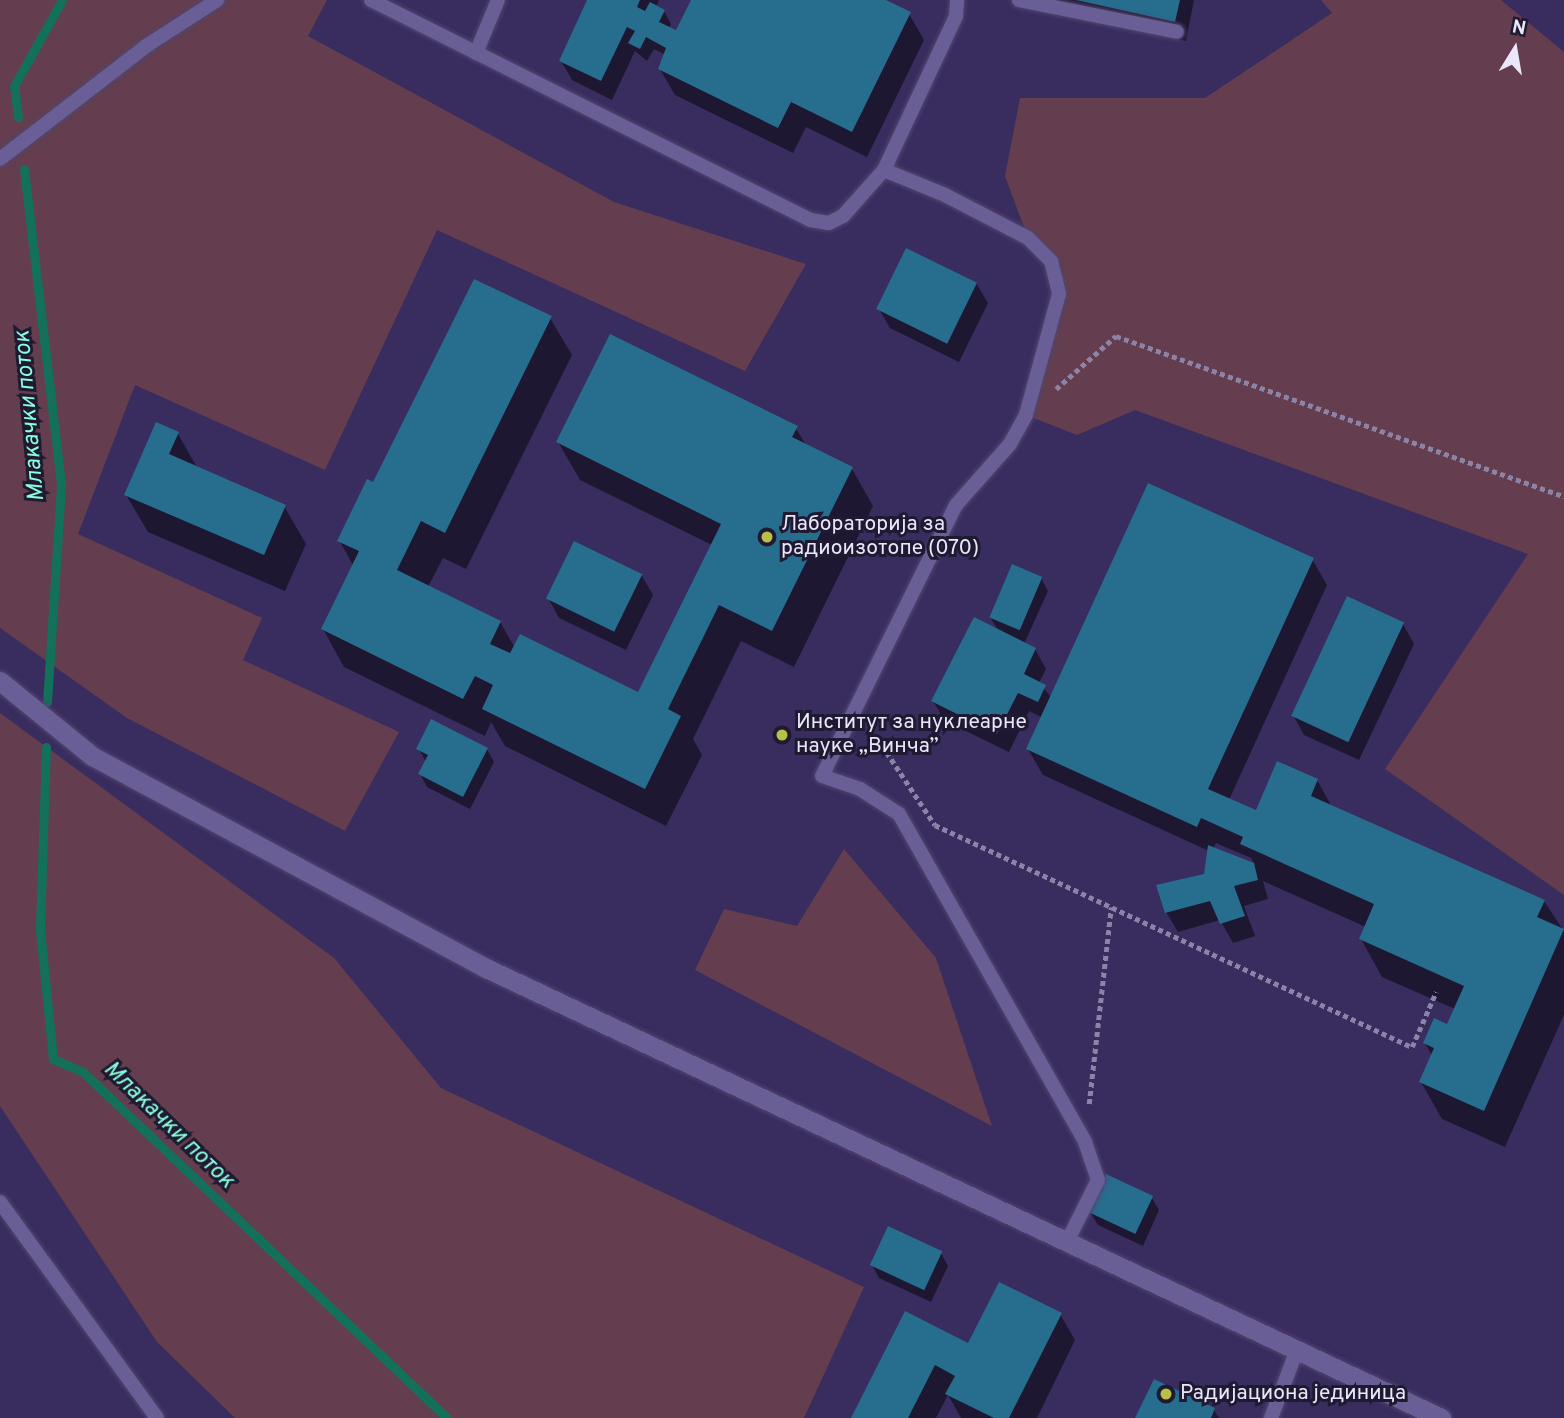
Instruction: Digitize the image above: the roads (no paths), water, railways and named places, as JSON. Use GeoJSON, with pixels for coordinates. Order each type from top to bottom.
{"type":"FeatureCollection","features":[{"type":"Feature","properties":{"kind":"street"},"geometry":{"type":"LineString","coordinates":[[0,681],[92,756],[256,848],[486,968],[1441,1418]]}},
{"type":"Feature","properties":{"kind":"lane"},"geometry":{"type":"LineString","coordinates":[[0,159],[146,46],[217,0]]}},
{"type":"Feature","properties":{"kind":"lane"},"geometry":{"type":"LineString","coordinates":[[371,0],[810,220],[836,221],[884,170],[956,16],[957,0]]}},
{"type":"Feature","properties":{"kind":"lane"},"geometry":{"type":"LineString","coordinates":[[475,53],[498,0]]}},
{"type":"Feature","properties":{"kind":"lane"},"geometry":{"type":"LineString","coordinates":[[1019,0],[1177,32]]}},
{"type":"Feature","properties":{"kind":"lane"},"geometry":{"type":"LineString","coordinates":[[884,170],[945,195],[1028,238],[1051,261],[1059,294],[1026,415],[1010,444],[956,505],[822,776],[860,789],[899,814],[1085,1142],[1098,1180],[1068,1240]]}},
{"type":"Feature","properties":{"kind":"lane"},"geometry":{"type":"LineString","coordinates":[[0,1202],[157,1418]]}},
{"type":"Feature","properties":{"kind":"lane"},"geometry":{"type":"LineString","coordinates":[[1271,1418],[1297,1350]]}},
{"type":"Feature","properties":{"kind":"waterway","name":"Млакачки поток"},"geometry":{"type":"LineString","coordinates":[[18,117],[14,86],[62,0]]}},
{"type":"Feature","properties":{"kind":"waterway","name":"Млакачки поток"},"geometry":{"type":"LineString","coordinates":[[24,169],[61,486],[47,702]]}},
{"type":"Feature","properties":{"kind":"waterway","name":"Млакачки поток"},"geometry":{"type":"LineString","coordinates":[[46,747],[40,929],[53,1059],[83,1072],[447,1418]]}},
{"type":"Feature","properties":{"kind":"place","name":"Лабораторија за радиоизотопе (070)"},"geometry":{"type":"Point","coordinates":[767,537]}},
{"type":"Feature","properties":{"kind":"place","name":"Институт за нуклеарне науке „Винча”"},"geometry":{"type":"Point","coordinates":[782,735]}},
{"type":"Feature","properties":{"kind":"place","name":"Радијациона јединица"},"geometry":{"type":"Point","coordinates":[1166,1394]}}]}
